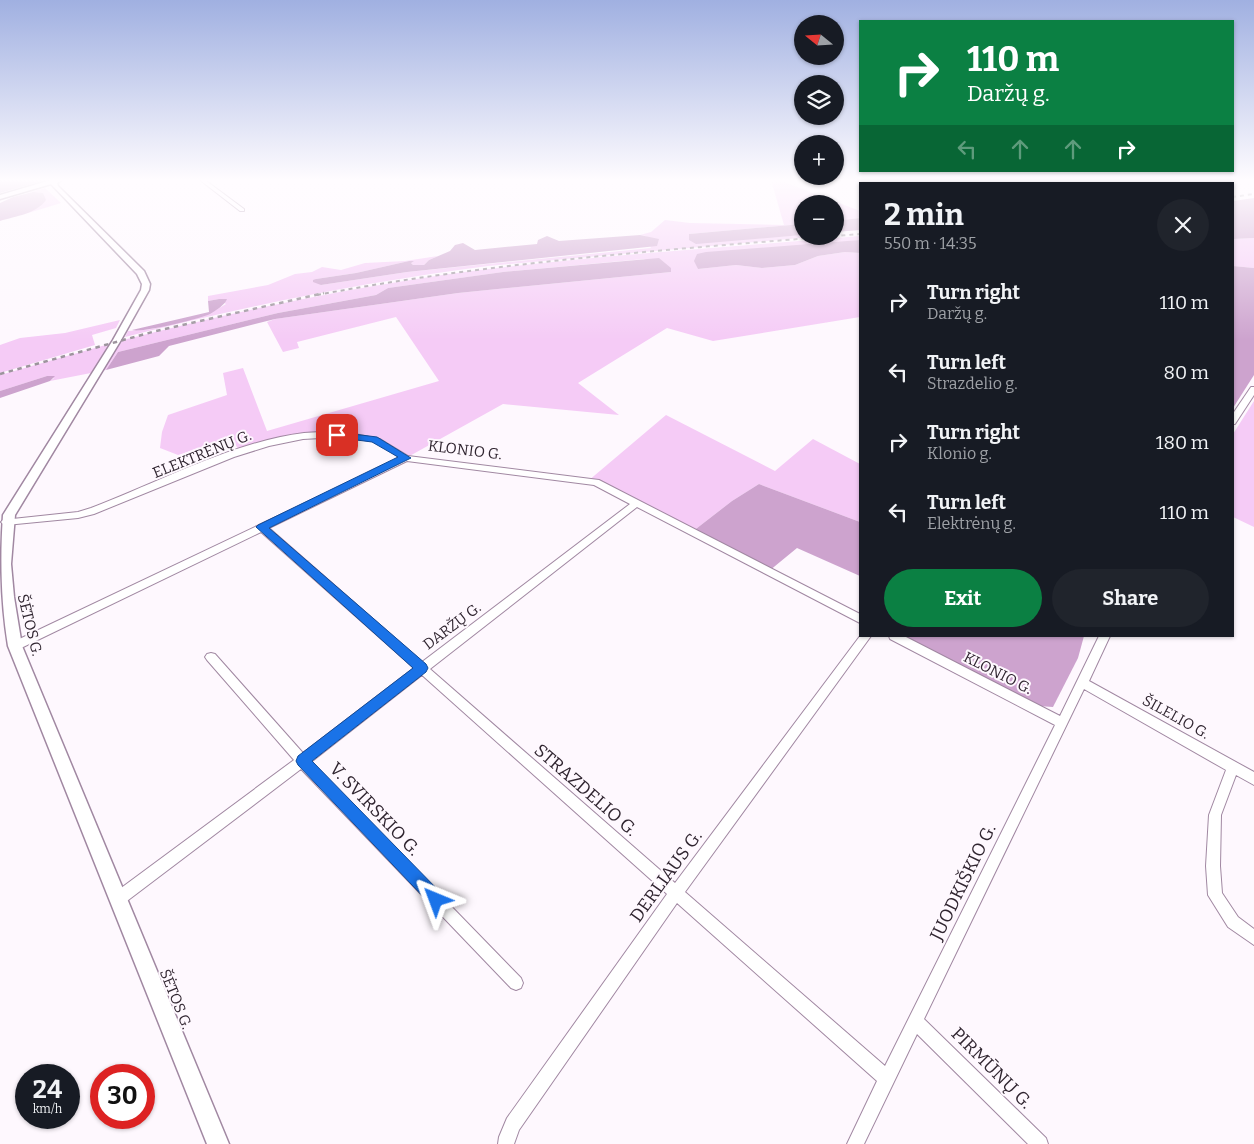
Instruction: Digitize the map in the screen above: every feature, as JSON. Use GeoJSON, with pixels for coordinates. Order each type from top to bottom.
{"type":"FeatureCollection","features":[{"type":"Feature","properties":{"kind":"main road","name":"ŠĖTOS G."},"geometry":{"type":"LineString","coordinates":[[101,233],[141,273],[146,284],[145,290],[117,340],[14,506],[6,522],[2,538],[4,588],[15,646],[218,1144]]}},
{"type":"Feature","properties":{"kind":"street"},"geometry":{"type":"LineString","coordinates":[[1234,419],[1254,389]]}},
{"type":"Feature","properties":{"kind":"street","name":"ELEKTRĖNŲ G."},"geometry":{"type":"LineString","coordinates":[[6,522],[78,515],[94,511],[252,447],[290,438],[337,435],[374,439],[406,458]]}},
{"type":"Feature","properties":{"kind":"street","name":"KLONIO G."},"geometry":{"type":"LineString","coordinates":[[15,646],[406,458],[596,482],[859,618]]}},
{"type":"Feature","properties":{"kind":"street","name":"DARŽŲ G."},"geometry":{"type":"LineString","coordinates":[[118,899],[302,761],[637,504]]}},
{"type":"Feature","properties":{"kind":"street","name":"STRAZDELIO G."},"geometry":{"type":"LineString","coordinates":[[262,527],[887,1078]]}},
{"type":"Feature","properties":{"kind":"street","name":"DERLIAUS G."},"geometry":{"type":"LineString","coordinates":[[506,1144],[506,1137],[512,1124],[676,893],[865,637]]}},
{"type":"Feature","properties":{"kind":"street","name":"KLONIO G."},"geometry":{"type":"LineString","coordinates":[[896,637],[1062,724]]}},
{"type":"Feature","properties":{"kind":"street","name":"JUODKIŠKIO G."},"geometry":{"type":"LineString","coordinates":[[855,1144],[1105,637]]}},
{"type":"Feature","properties":{"kind":"street","name":"V. SVIRSKIO G."},"geometry":{"type":"LineString","coordinates":[[211,657],[302,761],[516,983]]}},
{"type":"Feature","properties":{"kind":"street","name":"ŠILELIO G."},"geometry":{"type":"LineString","coordinates":[[1083,683],[1254,779]]}},
{"type":"Feature","properties":{"kind":"street"},"geometry":{"type":"LineString","coordinates":[[1233,767],[1215,815],[1213,866],[1215,895],[1233,922],[1254,938]]}},
{"type":"Feature","properties":{"kind":"street","name":"PIRMŪNŲ G."},"geometry":{"type":"LineString","coordinates":[[915,1021],[1040,1144]]}},
{"type":"Feature","properties":{"kind":"shaded area"},"geometry":{"type":"Polygon","coordinates":[[[696,233],[689,234],[730,240],[794,236],[794,239],[488,266],[442,272],[305,296],[125,337],[128,331],[152,329],[211,313],[226,304],[219,299],[208,301],[208,296],[268,285],[295,274],[312,272],[322,267],[341,270],[365,263],[405,261],[438,256],[429,260],[424,265],[413,265],[409,261],[356,273],[316,279],[321,285],[407,272],[651,248],[646,236],[640,235],[696,233]]]}},
{"type":"Feature","properties":{"kind":"shaded area"},"geometry":{"type":"Polygon","coordinates":[[[696,233],[794,233],[794,236],[696,244],[689,240],[689,234],[696,233]]]}},
{"type":"Feature","properties":{"kind":"shaded area"},"geometry":{"type":"Polygon","coordinates":[[[1234,233],[1254,233],[1254,238],[1234,239],[1234,233]]]}},
{"type":"Feature","properties":{"kind":"shaded area"},"geometry":{"type":"Polygon","coordinates":[[[640,235],[659,239],[657,246],[407,272],[321,285],[313,282],[316,279],[356,273],[409,261],[414,261],[411,263],[413,265],[424,265],[429,260],[450,251],[455,245],[463,243],[475,250],[537,244],[538,240],[547,236],[559,241],[640,235]]]}},
{"type":"Feature","properties":{"kind":"shaded area"},"geometry":{"type":"Polygon","coordinates":[[[859,236],[859,240],[844,242],[844,237],[859,236]]]}},
{"type":"Feature","properties":{"kind":"shaded area"},"geometry":{"type":"Polygon","coordinates":[[[1254,238],[1254,268],[1234,266],[1234,239],[1254,238]]]}},
{"type":"Feature","properties":{"kind":"shaded area"},"geometry":{"type":"Polygon","coordinates":[[[859,240],[859,253],[845,252],[818,256],[795,265],[762,268],[736,265],[698,269],[694,261],[697,254],[796,245],[844,245],[844,241],[859,240]]]}},
{"type":"Feature","properties":{"kind":"shaded area"},"geometry":{"type":"Polygon","coordinates":[[[794,241],[794,245],[826,245],[697,264],[698,269],[736,265],[762,268],[795,265],[818,256],[845,252],[859,253],[859,317],[713,341],[667,328],[578,383],[619,415],[503,404],[406,458],[374,439],[291,438],[239,451],[232,438],[178,455],[160,448],[162,432],[168,415],[227,395],[223,373],[243,368],[267,431],[439,381],[396,317],[297,342],[299,348],[283,352],[267,322],[275,319],[458,293],[671,272],[644,259],[503,272],[388,288],[376,295],[278,313],[118,352],[106,370],[101,371],[123,340],[321,295],[442,275],[546,263],[794,241]]]}},
{"type":"Feature","properties":{"kind":"shaded area"},"geometry":{"type":"Polygon","coordinates":[[[659,258],[671,268],[671,272],[458,293],[275,319],[169,346],[159,356],[106,370],[118,352],[278,313],[376,295],[388,288],[503,272],[659,258]]]}},
{"type":"Feature","properties":{"kind":"shaded area"},"geometry":{"type":"Polygon","coordinates":[[[1234,266],[1254,268],[1254,375],[1234,406],[1234,266]]]}},
{"type":"Feature","properties":{"kind":"shaded area"},"geometry":{"type":"Polygon","coordinates":[[[227,299],[220,308],[210,314],[158,328],[132,330],[209,312],[208,301],[227,299]]]}},
{"type":"Feature","properties":{"kind":"shaded area"},"geometry":{"type":"Polygon","coordinates":[[[120,320],[116,328],[92,335],[95,345],[0,373],[0,345],[20,338],[65,333],[120,320]]]}},
{"type":"Feature","properties":{"kind":"shaded area"},"geometry":{"type":"Polygon","coordinates":[[[109,344],[91,373],[50,381],[54,378],[47,376],[0,391],[0,375],[109,344]]]}},
{"type":"Feature","properties":{"kind":"shaded area"},"geometry":{"type":"Polygon","coordinates":[[[47,376],[55,376],[50,381],[0,398],[0,391],[47,376]]]}},
{"type":"Feature","properties":{"kind":"shaded area"},"geometry":{"type":"Polygon","coordinates":[[[1254,401],[1254,527],[1234,517],[1234,432],[1254,401]]]}},
{"type":"Feature","properties":{"kind":"shaded area"},"geometry":{"type":"Polygon","coordinates":[[[666,415],[775,471],[813,439],[859,463],[859,522],[759,484],[732,501],[692,532],[588,481],[666,415]]]}},
{"type":"Feature","properties":{"kind":"shaded area"},"geometry":{"type":"Polygon","coordinates":[[[759,484],[859,522],[859,576],[797,548],[769,571],[692,532],[732,501],[759,484]]]}},
{"type":"Feature","properties":{"kind":"shaded area"},"geometry":{"type":"Polygon","coordinates":[[[897,637],[1084,637],[1078,658],[1053,707],[1038,706],[897,637]]]}},
{"type":"Feature","properties":{"kind":"railway"},"geometry":{"type":"LineString","coordinates":[[317,295],[452,273],[588,257],[859,234]]}},
{"type":"Feature","properties":{"kind":"railway"},"geometry":{"type":"LineString","coordinates":[[0,374],[156,331],[324,293]]}},
{"type":"Feature","properties":{"kind":"route"},"geometry":{"type":"LineString","coordinates":[[337,435],[374,439],[406,458],[262,527],[422,668],[302,761],[436,900]]}}]}
